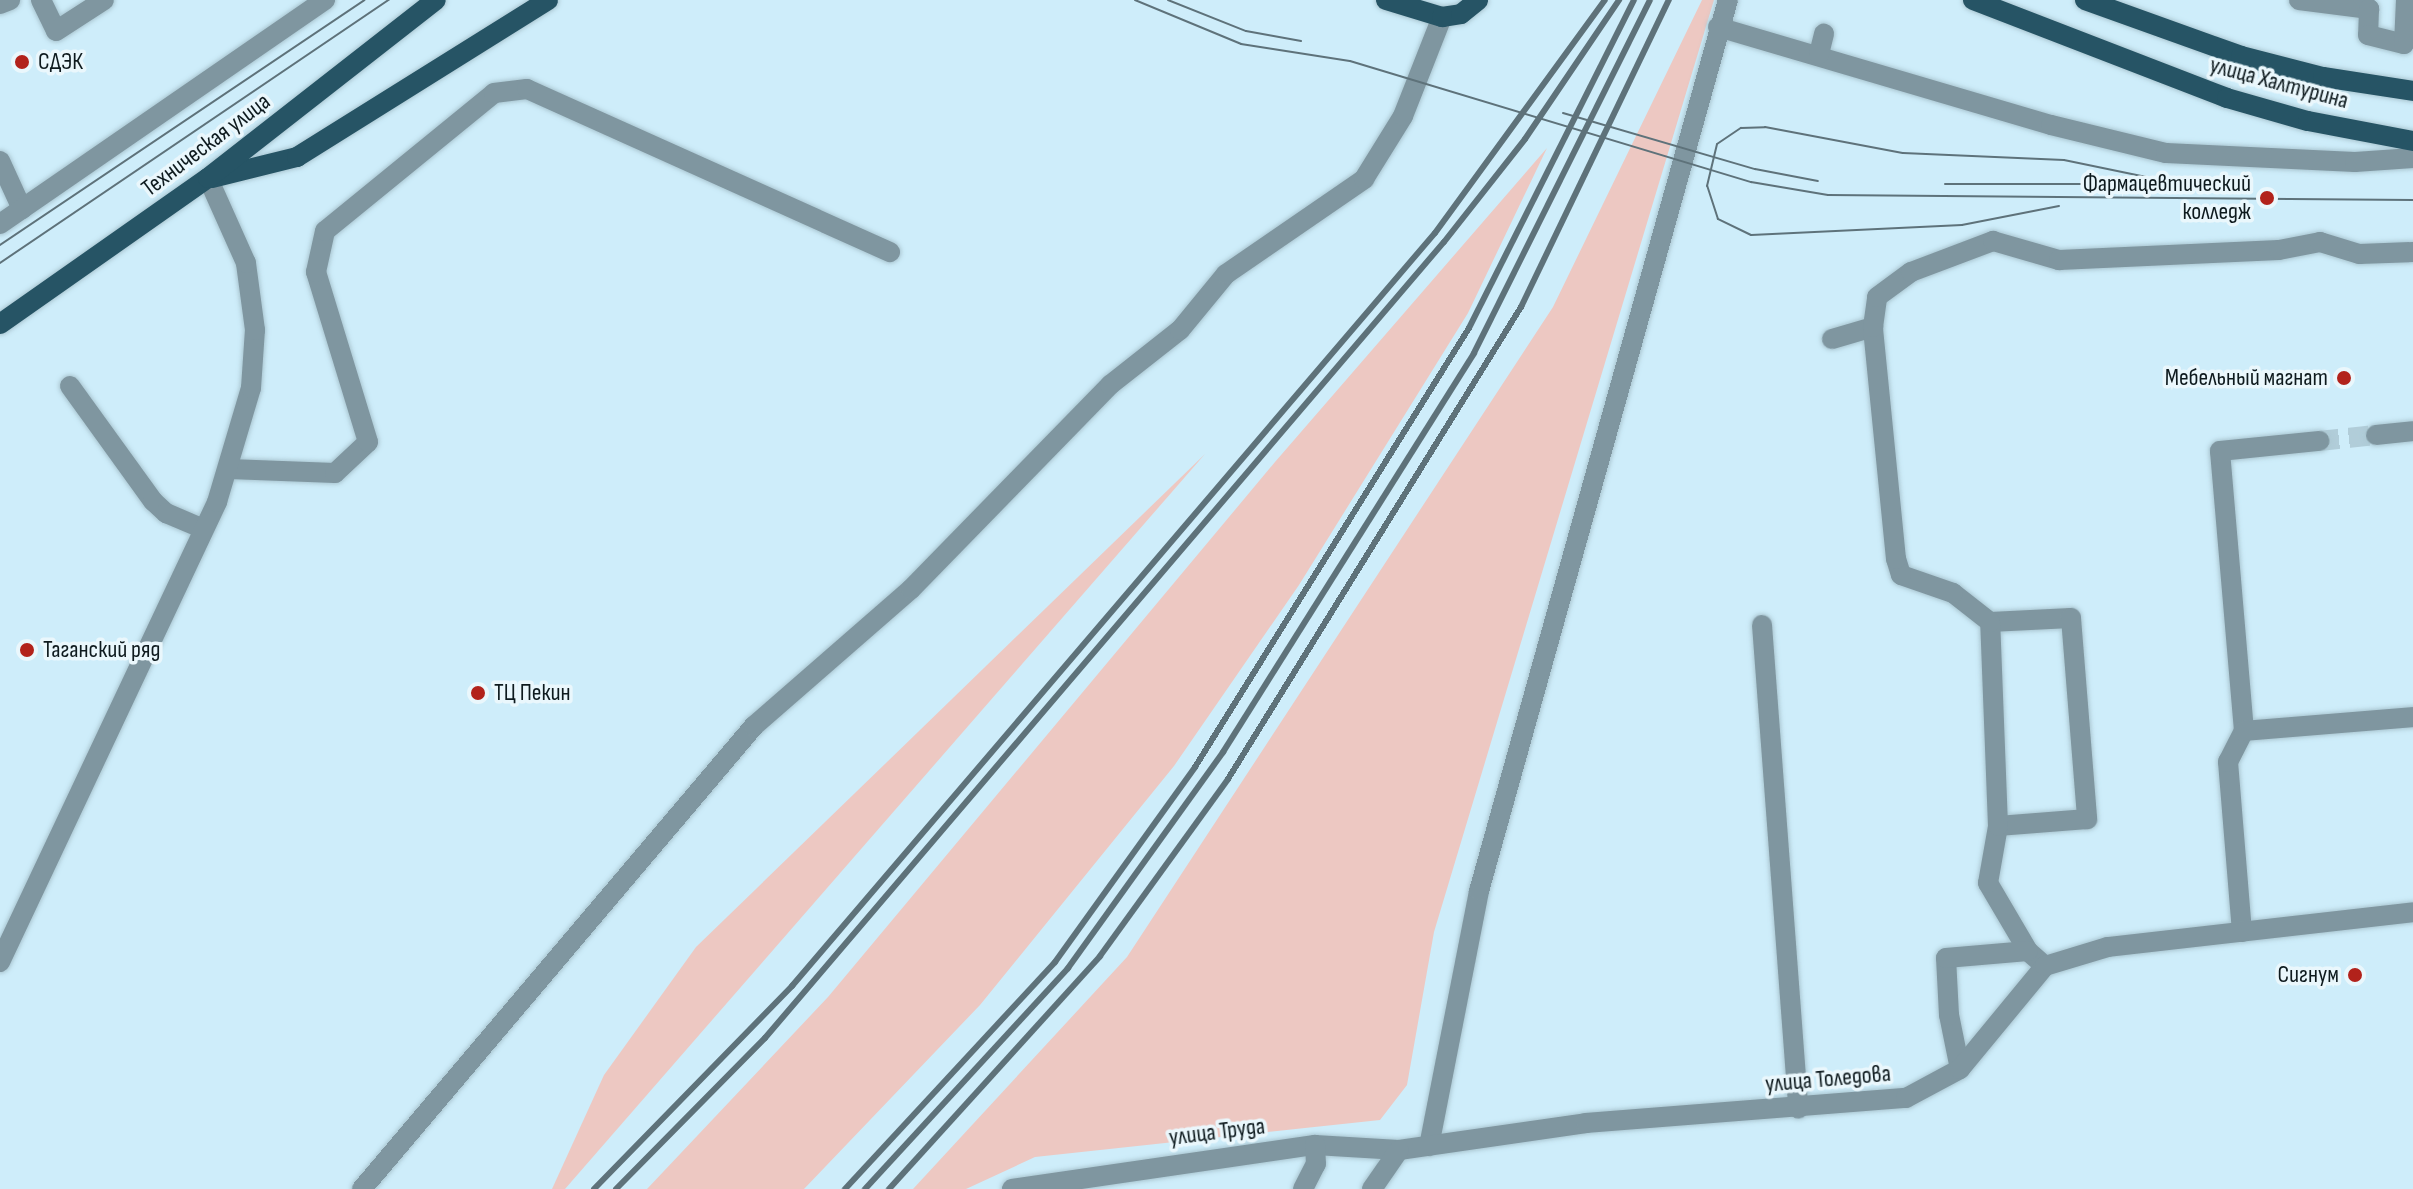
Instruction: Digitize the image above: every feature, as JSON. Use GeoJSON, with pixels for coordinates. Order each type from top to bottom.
{"type":"FeatureCollection","features":[{"type":"Feature","properties":{"kind":"main road","name":"Техническая улица"},"geometry":{"type":"LineString","coordinates":[[0,324],[208,178],[436,0]]}},
{"type":"Feature","properties":{"kind":"main road"},"geometry":{"type":"LineString","coordinates":[[208,178],[297,157],[548,0]]}},
{"type":"Feature","properties":{"kind":"main road"},"geometry":{"type":"LineString","coordinates":[[1386,0],[1442,17],[1461,14],[1478,0]]}},
{"type":"Feature","properties":{"kind":"main road","name":"улица Халтурина"},"geometry":{"type":"LineString","coordinates":[[1973,0],[2135,66],[2308,121],[2413,141]]}},
{"type":"Feature","properties":{"kind":"main road","name":"улица Халтурина"},"geometry":{"type":"LineString","coordinates":[[2085,0],[2151,26],[2323,77],[2413,91]]}},
{"type":"Feature","properties":{"kind":"street"},"geometry":{"type":"LineString","coordinates":[[0,4],[10,0]]}},
{"type":"Feature","properties":{"kind":"street"},"geometry":{"type":"LineString","coordinates":[[41,0],[56,31],[104,0]]}},
{"type":"Feature","properties":{"kind":"street"},"geometry":{"type":"LineString","coordinates":[[0,224],[325,0]]}},
{"type":"Feature","properties":{"kind":"street"},"geometry":{"type":"LineString","coordinates":[[1429,1146],[1483,878],[1728,0]]}},
{"type":"Feature","properties":{"kind":"street"},"geometry":{"type":"LineString","coordinates":[[2299,0],[2369,9],[2368,35],[2404,44],[2406,0]]}},
{"type":"Feature","properties":{"kind":"street"},"geometry":{"type":"LineString","coordinates":[[362,1189],[754,726],[911,589],[1110,385],[1180,330],[1226,274],[1364,179],[1403,116],[1442,17]]}},
{"type":"Feature","properties":{"kind":"street"},"geometry":{"type":"LineString","coordinates":[[1718,27],[1821,44],[2051,125],[2166,153],[2355,162],[2413,158]]}},
{"type":"Feature","properties":{"kind":"street"},"geometry":{"type":"LineString","coordinates":[[229,469],[335,473],[368,442],[316,272],[325,231],[494,93],[527,89],[890,252]]}},
{"type":"Feature","properties":{"kind":"street"},"geometry":{"type":"LineString","coordinates":[[0,161],[22,209]]}},
{"type":"Feature","properties":{"kind":"street"},"geometry":{"type":"LineString","coordinates":[[0,962],[229,469],[251,388],[255,330],[246,263],[208,178]]}},
{"type":"Feature","properties":{"kind":"street"},"geometry":{"type":"LineString","coordinates":[[1998,826],[2087,819],[2071,618],[1990,622],[1953,593],[1901,575],[1896,559],[1873,327],[1877,297],[1911,272],[1993,241],[2059,260],[2279,250],[2320,242],[2359,254],[2413,252]]}},
{"type":"Feature","properties":{"kind":"street"},"geometry":{"type":"LineString","coordinates":[[1832,339],[1873,327]]}},
{"type":"Feature","properties":{"kind":"street"},"geometry":{"type":"LineString","coordinates":[[70,386],[153,501],[166,513],[201,528]]}},
{"type":"Feature","properties":{"kind":"street"},"geometry":{"type":"LineString","coordinates":[[2376,435],[2413,431]]}},
{"type":"Feature","properties":{"kind":"street"},"geometry":{"type":"LineString","coordinates":[[2242,932],[2228,762],[2244,731],[2220,451],[2319,441]]}},
{"type":"Feature","properties":{"kind":"street"},"geometry":{"type":"LineString","coordinates":[[1990,622],[1998,826],[1988,883],[2028,951],[2045,966],[2108,947],[2413,912]]}},
{"type":"Feature","properties":{"kind":"street"},"geometry":{"type":"LineString","coordinates":[[1762,625],[1798,1109]]}},
{"type":"Feature","properties":{"kind":"street"},"geometry":{"type":"LineString","coordinates":[[2244,731],[2413,717]]}},
{"type":"Feature","properties":{"kind":"street"},"geometry":{"type":"LineString","coordinates":[[1960,1069],[1949,1015],[1946,958],[2028,951]]}},
{"type":"Feature","properties":{"kind":"street","name":"улица Толедова"},"geometry":{"type":"LineString","coordinates":[[1429,1146],[1586,1123],[1798,1109],[1906,1098],[1960,1069],[2045,966]]}},
{"type":"Feature","properties":{"kind":"street"},"geometry":{"type":"LineString","coordinates":[[1303,1189],[1316,1164],[1315,1145]]}},
{"type":"Feature","properties":{"kind":"street","name":"улица Труда"},"geometry":{"type":"LineString","coordinates":[[1012,1189],[1315,1145],[1399,1150],[1429,1146]]}},
{"type":"Feature","properties":{"kind":"street"},"geometry":{"type":"LineString","coordinates":[[1372,1189],[1399,1150]]}},
{"type":"Feature","properties":{"kind":"shaded area"},"geometry":{"type":"Polygon","coordinates":[[[1702,0],[1714,0],[1434,932],[1407,1085],[1380,1120],[1035,1157],[966,1189],[913,1189],[1127,957],[1553,307],[1702,0]]]}},
{"type":"Feature","properties":{"kind":"shaded area"},"geometry":{"type":"Polygon","coordinates":[[[1547,148],[1468,313],[1299,585],[1174,766],[980,1005],[804,1189],[647,1189],[828,997],[1275,462],[1547,148]]]}},
{"type":"Feature","properties":{"kind":"shaded area"},"geometry":{"type":"Polygon","coordinates":[[[1205,454],[565,1189],[552,1189],[604,1075],[696,947],[1205,454]]]}},
{"type":"Feature","properties":{"kind":"tunnel"},"geometry":{"type":"LineString","coordinates":[[2319,441],[2376,435]]}},
{"type":"Feature","properties":{"kind":"tram line"},"geometry":{"type":"LineString","coordinates":[[0,245],[364,0]]}},
{"type":"Feature","properties":{"kind":"tram line"},"geometry":{"type":"LineString","coordinates":[[0,263],[389,0]]}},
{"type":"Feature","properties":{"kind":"tram line"},"geometry":{"type":"LineString","coordinates":[[1135,0],[1241,44],[1350,61],[1751,182],[1828,195],[2413,200]]}},
{"type":"Feature","properties":{"kind":"tram line"},"geometry":{"type":"LineString","coordinates":[[1168,0],[1246,31],[1301,41]]}},
{"type":"Feature","properties":{"kind":"tram line"},"geometry":{"type":"LineString","coordinates":[[1563,113],[1755,169],[1818,181]]}},
{"type":"Feature","properties":{"kind":"tram line"},"geometry":{"type":"LineString","coordinates":[[2059,206],[1962,225],[1751,235],[1718,219],[1707,186],[1717,144],[1741,128],[1765,127],[1903,153],[2064,160],[2146,177]]}},
{"type":"Feature","properties":{"kind":"tram line"},"geometry":{"type":"LineString","coordinates":[[1945,184],[2177,184],[2213,189]]}},
{"type":"Feature","properties":{"kind":"railway"},"geometry":{"type":"LineString","coordinates":[[594,1189],[792,986],[1435,233],[1605,0]]}},
{"type":"Feature","properties":{"kind":"railway"},"geometry":{"type":"LineString","coordinates":[[616,1189],[765,1038],[1444,242],[1525,139],[1619,0]]}},
{"type":"Feature","properties":{"kind":"railway"},"geometry":{"type":"LineString","coordinates":[[845,1189],[1055,962],[1195,767],[1469,328],[1634,0]]}},
{"type":"Feature","properties":{"kind":"railway"},"geometry":{"type":"LineString","coordinates":[[865,1189],[1068,968],[1223,752],[1474,353],[1650,0]]}},
{"type":"Feature","properties":{"kind":"railway"},"geometry":{"type":"LineString","coordinates":[[889,1189],[1100,956],[1228,779],[1521,307],[1669,0]]}},
{"type":"Feature","properties":{"kind":"place","name":"СДЭК"},"geometry":{"type":"Point","coordinates":[22,62]}},
{"type":"Feature","properties":{"kind":"place","name":"Фармацевтический колледж"},"geometry":{"type":"Point","coordinates":[2267,198]}},
{"type":"Feature","properties":{"kind":"place","name":"Мебельный магнат"},"geometry":{"type":"Point","coordinates":[2344,378]}},
{"type":"Feature","properties":{"kind":"place","name":"Таганский ряд"},"geometry":{"type":"Point","coordinates":[27,650]}},
{"type":"Feature","properties":{"kind":"place","name":"ТЦ Пекин"},"geometry":{"type":"Point","coordinates":[478,693]}},
{"type":"Feature","properties":{"kind":"place","name":"Сигнум"},"geometry":{"type":"Point","coordinates":[2355,975]}}]}
